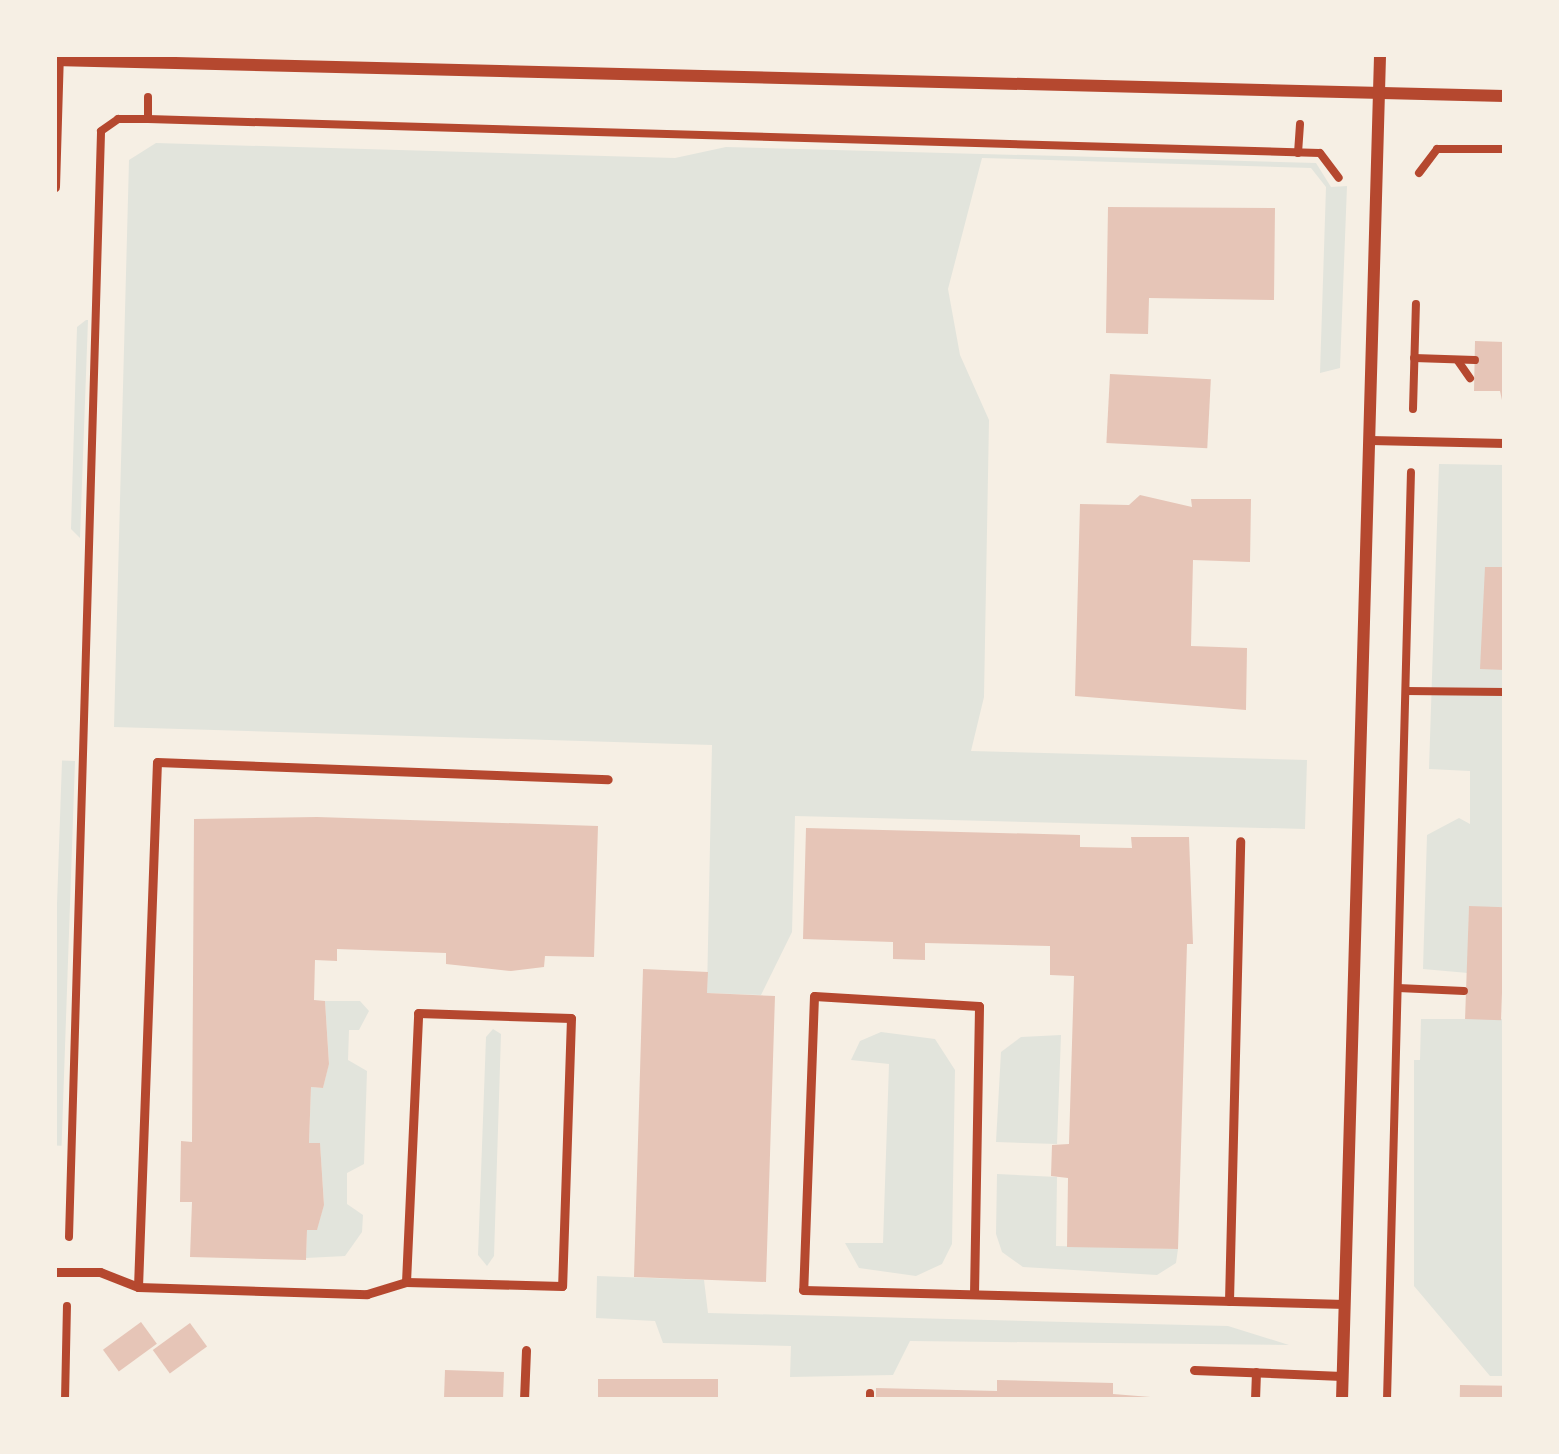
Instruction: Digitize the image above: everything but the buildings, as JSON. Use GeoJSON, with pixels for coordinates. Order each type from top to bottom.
{"type":"FeatureCollection","features":[{"type":"Feature","properties":{"kind":"street"},"geometry":{"type":"LineString","coordinates":[[1342,1400],[1379,54]]}},
{"type":"Feature","properties":{"kind":"street"},"geometry":{"type":"LineString","coordinates":[[54,187],[57,58],[1505,96]]}},
{"type":"Feature","properties":{"kind":"lane"},"geometry":{"type":"LineString","coordinates":[[1370,440],[1505,443]]}},
{"type":"Feature","properties":{"kind":"lane"},"geometry":{"type":"LineString","coordinates":[[138,1286],[158,762],[608,779]]}},
{"type":"Feature","properties":{"kind":"lane"},"geometry":{"type":"LineString","coordinates":[[1228,1301],[1240,841]]}},
{"type":"Feature","properties":{"kind":"lane"},"geometry":{"type":"LineString","coordinates":[[974,1294],[980,1006],[814,997],[803,1290],[1345,1304]]}},
{"type":"Feature","properties":{"kind":"lane"},"geometry":{"type":"LineString","coordinates":[[54,1272],[100,1272],[138,1286],[368,1294],[406,1282],[562,1286],[572,1018],[418,1013],[406,1282]]}},
{"type":"Feature","properties":{"kind":"lane"},"geometry":{"type":"LineString","coordinates":[[524,1400],[526,1350]]}},
{"type":"Feature","properties":{"kind":"lane"},"geometry":{"type":"LineString","coordinates":[[1194,1370],[1342,1376]]}},
{"type":"Feature","properties":{"kind":"lane"},"geometry":{"type":"LineString","coordinates":[[1256,1372],[1256,1400]]}},
{"type":"Feature","properties":{"kind":"path"},"geometry":{"type":"LineString","coordinates":[[148,119],[149,62]]}},
{"type":"Feature","properties":{"kind":"path"},"geometry":{"type":"LineString","coordinates":[[64,1400],[101,131],[118,118],[1321,153],[1340,179],[1418,180],[1420,163],[1437,149],[1505,149]]}},
{"type":"Feature","properties":{"kind":"path"},"geometry":{"type":"LineString","coordinates":[[1387,1400],[1416,292]]}},
{"type":"Feature","properties":{"kind":"path"},"geometry":{"type":"LineString","coordinates":[[1414,358],[1475,360]]}},
{"type":"Feature","properties":{"kind":"path"},"geometry":{"type":"LineString","coordinates":[[1457,360],[1470,378]]}},
{"type":"Feature","properties":{"kind":"path"},"geometry":{"type":"LineString","coordinates":[[1406,692],[1505,692]]}},
{"type":"Feature","properties":{"kind":"path"},"geometry":{"type":"LineString","coordinates":[[1398,988],[1464,991]]}},
{"type":"Feature","properties":{"kind":"shaded area"},"geometry":{"type":"Polygon","coordinates":[[[156,143],[675,158],[726,147],[1316,163],[1331,187],[1347,186],[1340,368],[1320,373],[1326,187],[1311,168],[982,158],[948,289],[960,355],[989,420],[984,697],[971,751],[1307,760],[1305,829],[795,816],[792,932],[761,995],[707,993],[712,745],[114,727],[129,160],[156,143]]]}},
{"type":"Feature","properties":{"kind":"shaded area"},"geometry":{"type":"Polygon","coordinates":[[[86,320],[80,538],[71,529],[77,327],[86,320]]]}},
{"type":"Feature","properties":{"kind":"shaded area"},"geometry":{"type":"Polygon","coordinates":[[[1439,464],[1505,465],[1505,907],[1469,907],[1468,973],[1423,969],[1427,835],[1459,818],[1470,824],[1470,771],[1429,769],[1439,464]]]}},
{"type":"Feature","properties":{"kind":"shaded area"},"geometry":{"type":"Polygon","coordinates":[[[62,761],[75,761],[62,1146],[54,1146],[54,990],[62,761]]]}},
{"type":"Feature","properties":{"kind":"shaded area"},"geometry":{"type":"Polygon","coordinates":[[[325,1001],[360,1001],[369,1011],[359,1030],[349,1030],[348,1060],[367,1071],[364,1164],[347,1173],[347,1204],[363,1215],[362,1232],[345,1256],[306,1258],[307,1230],[317,1229],[324,1204],[320,1144],[309,1143],[311,1087],[323,1088],[329,1063],[325,1001]]]}},
{"type":"Feature","properties":{"kind":"shaded area"},"geometry":{"type":"Polygon","coordinates":[[[1421,1019],[1505,1019],[1505,1376],[1490,1376],[1414,1286],[1414,1060],[1420,1060],[1421,1019]]]}},
{"type":"Feature","properties":{"kind":"shaded area"},"geometry":{"type":"Polygon","coordinates":[[[493,1029],[501,1034],[494,1256],[487,1266],[478,1255],[486,1037],[493,1029]]]}},
{"type":"Feature","properties":{"kind":"shaded area"},"geometry":{"type":"Polygon","coordinates":[[[881,1032],[935,1039],[955,1070],[952,1244],[942,1264],[916,1276],[859,1268],[845,1243],[883,1243],[889,1064],[851,1060],[860,1041],[881,1032]]]}},
{"type":"Feature","properties":{"kind":"shaded area"},"geometry":{"type":"Polygon","coordinates":[[[1061,1035],[1057,1144],[996,1142],[1001,1052],[1021,1037],[1061,1035]]]}},
{"type":"Feature","properties":{"kind":"shaded area"},"geometry":{"type":"Polygon","coordinates":[[[997,1174],[1057,1177],[1056,1246],[1178,1249],[1176,1263],[1157,1275],[1023,1267],[1002,1252],[996,1234],[997,1174]]]}},
{"type":"Feature","properties":{"kind":"shaded area"},"geometry":{"type":"Polygon","coordinates":[[[597,1276],[704,1280],[708,1313],[1228,1326],[1289,1345],[910,1341],[893,1375],[790,1377],[791,1346],[663,1343],[655,1321],[596,1318],[597,1276]]]}}]}
